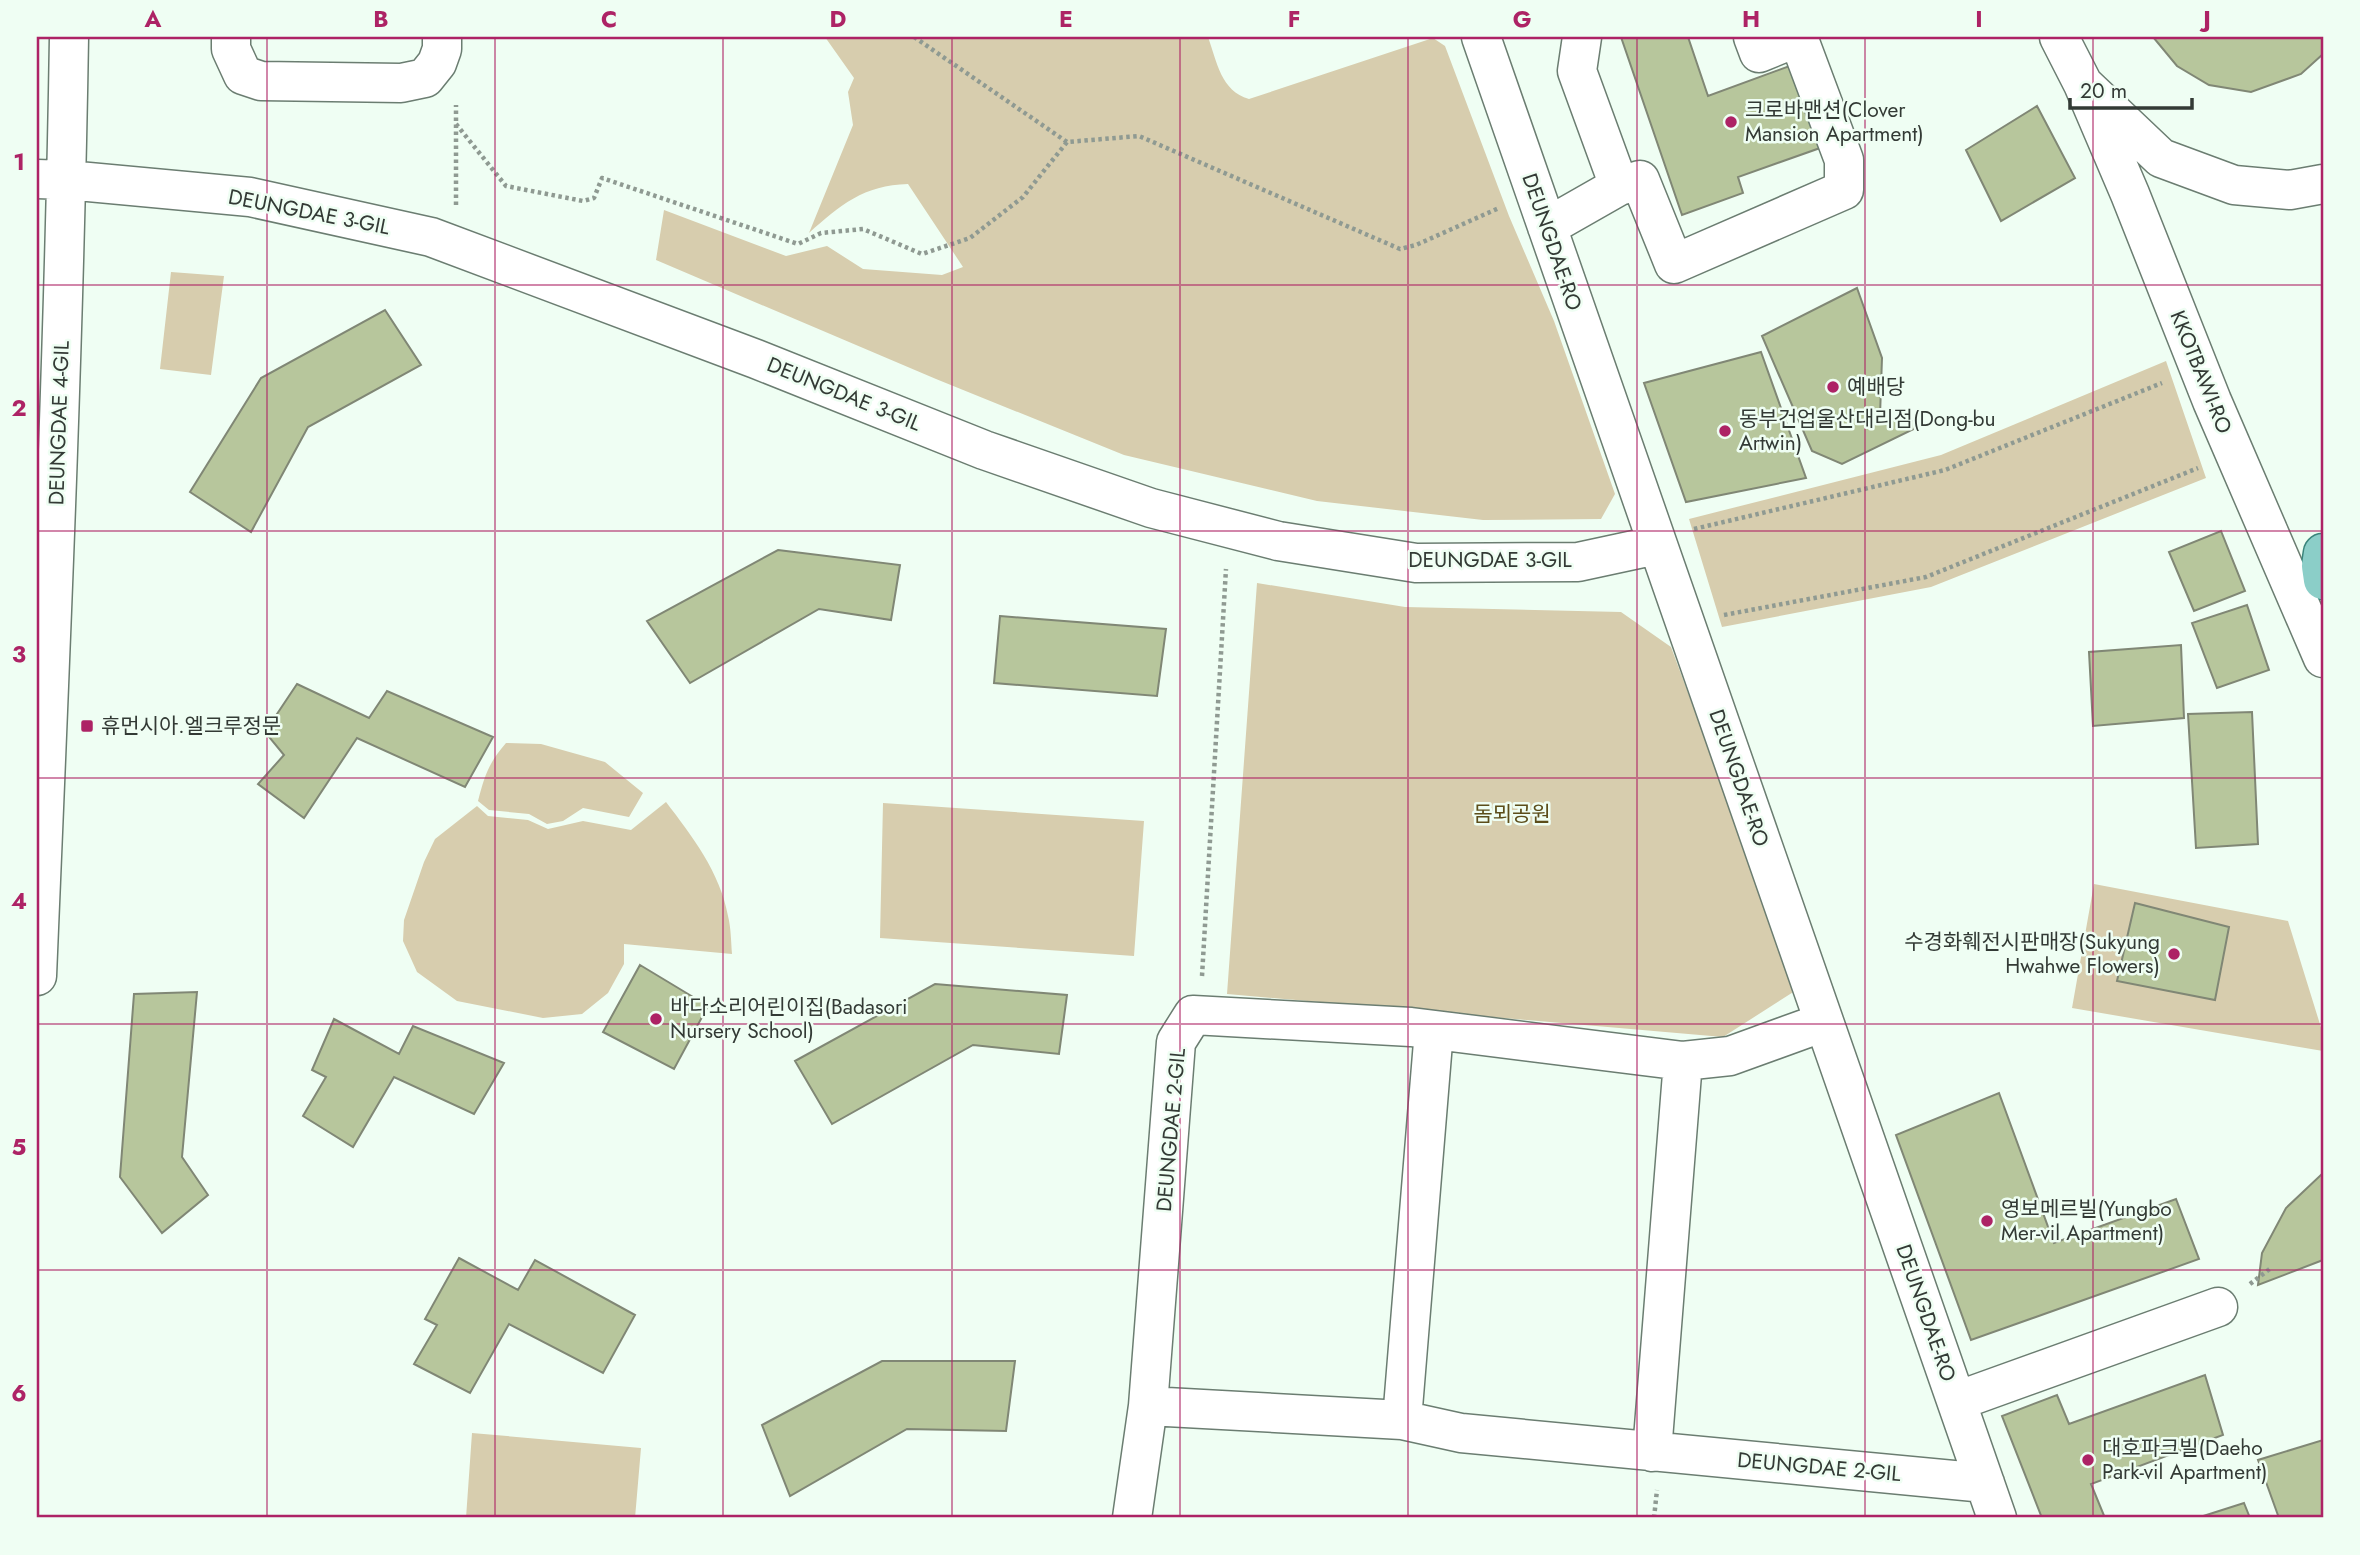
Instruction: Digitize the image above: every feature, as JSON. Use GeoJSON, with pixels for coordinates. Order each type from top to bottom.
{"type":"FeatureCollection","features":[{"type":"Feature","properties":{"kind":"main road"},"geometry":{"type":"LineString","coordinates":[[2323,553],[2323,580]]}},
{"type":"Feature","properties":{"kind":"street","name":"DEUNGDAE 4-GIL"},"geometry":{"type":"LineString","coordinates":[[37,976],[52,179],[68,37]]}},
{"type":"Feature","properties":{"kind":"street"},"geometry":{"type":"LineString","coordinates":[[231,37],[231,49],[243,75],[261,81],[401,83],[425,78],[440,50]]}},
{"type":"Feature","properties":{"kind":"street","name":"DEUNGDAE-RO"},"geometry":{"type":"LineString","coordinates":[[1480,37],[1997,1518]]}},
{"type":"Feature","properties":{"kind":"street"},"geometry":{"type":"LineString","coordinates":[[1582,37],[1577,71],[1619,186]]}},
{"type":"Feature","properties":{"kind":"street"},"geometry":{"type":"LineString","coordinates":[[1541,209],[1640,180],[1674,264],[1844,190],[1844,160],[1798,37],[1759,53],[1753,37]]}},
{"type":"Feature","properties":{"kind":"street","name":"KKOTBAWI-RO"},"geometry":{"type":"LineString","coordinates":[[2059,37],[2083,84],[2130,194],[2234,453],[2323,658]]}},
{"type":"Feature","properties":{"kind":"street","name":"KKOTBAWI-RO"},"geometry":{"type":"LineString","coordinates":[[2083,84],[2161,158],[2234,185],[2290,190],[2323,184]]}},
{"type":"Feature","properties":{"kind":"street","name":"DEUNGDAE 3-GIL"},"geometry":{"type":"LineString","coordinates":[[52,179],[250,197],[431,237],[756,359],[984,450],[1151,508],[1278,541],[1416,563],[1578,562],[1657,542]]}},
{"type":"Feature","properties":{"kind":"street","name":"DEUNGDAE 2-GIL"},"geometry":{"type":"LineString","coordinates":[[1132,1518],[1148,1406],[1176,1042],[1193,1015],[1199,1015]]}},
{"type":"Feature","properties":{"kind":"street"},"geometry":{"type":"LineString","coordinates":[[1199,1015],[1434,1030],[1683,1061],[1730,1056],[1824,1022]]}},
{"type":"Feature","properties":{"kind":"street"},"geometry":{"type":"LineString","coordinates":[[1402,1420],[1434,1030]]}},
{"type":"Feature","properties":{"kind":"street"},"geometry":{"type":"LineString","coordinates":[[1652,1452],[1683,1061]]}},
{"type":"Feature","properties":{"kind":"street"},"geometry":{"type":"LineString","coordinates":[[1956,1401],[2218,1307]]}},
{"type":"Feature","properties":{"kind":"street","name":"DEUNGDAE 2-GIL"},"geometry":{"type":"LineString","coordinates":[[1148,1406],[1402,1420],[1461,1433],[1985,1483]]}},
{"type":"Feature","properties":{"kind":"path"},"geometry":{"type":"LineString","coordinates":[[914,37],[1067,142],[1139,136],[1400,248],[1541,209]]}},
{"type":"Feature","properties":{"kind":"path"},"geometry":{"type":"LineString","coordinates":[[440,50],[456,100],[456,247]]}},
{"type":"Feature","properties":{"kind":"path"},"geometry":{"type":"LineString","coordinates":[[456,124],[506,186],[583,201],[594,198],[602,178],[799,244],[821,233],[863,229],[922,254],[970,238],[1023,197],[1067,142]]}},
{"type":"Feature","properties":{"kind":"path"},"geometry":{"type":"LineString","coordinates":[[1657,542],[1945,470],[2199,368]]}},
{"type":"Feature","properties":{"kind":"path"},"geometry":{"type":"LineString","coordinates":[[1685,622],[1926,577],[2234,453]]}},
{"type":"Feature","properties":{"kind":"path"},"geometry":{"type":"LineString","coordinates":[[1199,1015],[1228,529]]}},
{"type":"Feature","properties":{"kind":"green space"},"geometry":{"type":"Polygon","coordinates":[[[825,37],[1208,37],[1226,82],[1240,95],[1249,99],[1433,38],[1445,46],[1509,216],[1554,321],[1615,494],[1601,519],[1483,520],[1317,501],[1124,455],[936,379],[656,260],[664,210],[786,256],[827,246],[863,269],[942,275],[963,267],[908,184],[878,188],[854,198],[809,233],[853,125],[848,92],[854,78],[825,37]]]}},
{"type":"Feature","properties":{"kind":"green space"},"geometry":{"type":"Polygon","coordinates":[[[171,272],[224,276],[211,375],[160,369],[171,272]]]}},
{"type":"Feature","properties":{"kind":"green space"},"geometry":{"type":"Polygon","coordinates":[[[2166,361],[2206,478],[1931,587],[1722,627],[1689,519],[1941,455],[2166,361]]]}},
{"type":"Feature","properties":{"kind":"green space","name":"돔뫼공원"},"geometry":{"type":"Polygon","coordinates":[[[1257,583],[1405,607],[1621,612],[1671,647],[1798,989],[1723,1037],[1227,994],[1257,583]]]}},
{"type":"Feature","properties":{"kind":"green space"},"geometry":{"type":"Polygon","coordinates":[[[506,743],[541,744],[605,762],[643,793],[629,817],[583,808],[563,821],[547,824],[529,814],[489,810],[478,801],[488,770],[506,743]]]}},
{"type":"Feature","properties":{"kind":"green space"},"geometry":{"type":"Polygon","coordinates":[[[666,802],[695,841],[719,884],[729,921],[732,954],[624,944],[624,964],[608,993],[582,1014],[543,1018],[457,1001],[417,972],[403,941],[404,920],[424,862],[435,839],[477,806],[488,816],[528,820],[548,829],[583,821],[631,830],[666,802]]]}},
{"type":"Feature","properties":{"kind":"green space"},"geometry":{"type":"Polygon","coordinates":[[[883,803],[1144,821],[1134,956],[880,938],[883,803]]]}},
{"type":"Feature","properties":{"kind":"green space"},"geometry":{"type":"Polygon","coordinates":[[[2094,884],[2288,921],[2323,1034],[2323,1051],[2072,1008],[2094,884]]]}},
{"type":"Feature","properties":{"kind":"green space"},"geometry":{"type":"Polygon","coordinates":[[[472,1433],[641,1448],[635,1518],[466,1518],[472,1433]]]}},
{"type":"Feature","properties":{"kind":"building","name":"크로바맨션(Clover Mansion Apartment)"},"geometry":{"type":"Polygon","coordinates":[[[1621,37],[1688,37],[1708,96],[1795,64],[1820,148],[1738,177],[1743,193],[1682,215],[1621,37]]]}},
{"type":"Feature","properties":{"kind":"building"},"geometry":{"type":"Polygon","coordinates":[[[2153,37],[2323,37],[2323,54],[2301,74],[2251,92],[2209,85],[2177,66],[2153,37]]]}},
{"type":"Feature","properties":{"kind":"building"},"geometry":{"type":"Polygon","coordinates":[[[2037,106],[2075,178],[2001,221],[1966,150],[2037,106]]]}},
{"type":"Feature","properties":{"kind":"building","name":"예배당"},"geometry":{"type":"Polygon","coordinates":[[[1857,288],[1882,358],[1880,416],[1926,423],[1842,464],[1812,451],[1762,336],[1857,288]]]}},
{"type":"Feature","properties":{"kind":"building"},"geometry":{"type":"Polygon","coordinates":[[[385,310],[421,365],[308,427],[251,532],[190,492],[261,378],[385,310]]]}},
{"type":"Feature","properties":{"kind":"building","name":"동부건업울산대리점(Dong-bu Artwin)"},"geometry":{"type":"Polygon","coordinates":[[[1761,352],[1806,478],[1686,502],[1644,383],[1761,352]]]}},
{"type":"Feature","properties":{"kind":"building"},"geometry":{"type":"Polygon","coordinates":[[[2221,531],[2245,591],[2194,611],[2169,552],[2221,531]]]}},
{"type":"Feature","properties":{"kind":"building"},"geometry":{"type":"Polygon","coordinates":[[[778,550],[900,565],[891,620],[819,609],[690,683],[647,621],[778,550]]]}},
{"type":"Feature","properties":{"kind":"building"},"geometry":{"type":"Polygon","coordinates":[[[2247,605],[2269,670],[2217,688],[2192,623],[2247,605]]]}},
{"type":"Feature","properties":{"kind":"building"},"geometry":{"type":"Polygon","coordinates":[[[1000,616],[1166,629],[1157,696],[994,683],[1000,616]]]}},
{"type":"Feature","properties":{"kind":"building"},"geometry":{"type":"Polygon","coordinates":[[[2181,645],[2184,718],[2093,726],[2089,652],[2181,645]]]}},
{"type":"Feature","properties":{"kind":"building"},"geometry":{"type":"Polygon","coordinates":[[[297,684],[369,718],[387,691],[493,737],[465,787],[357,738],[304,818],[258,784],[284,755],[265,732],[297,684]]]}},
{"type":"Feature","properties":{"kind":"building"},"geometry":{"type":"Polygon","coordinates":[[[2252,712],[2258,844],[2196,848],[2188,714],[2252,712]]]}},
{"type":"Feature","properties":{"kind":"building","name":"수경화훼전시판매장(Sukyung Hwahwe Flowers)"},"geometry":{"type":"Polygon","coordinates":[[[2135,903],[2229,927],[2215,1000],[2117,981],[2135,903]]]}},
{"type":"Feature","properties":{"kind":"building","name":"바다소리어린이집(Badasori Nursery School)"},"geometry":{"type":"Polygon","coordinates":[[[640,965],[708,1006],[674,1069],[603,1032],[640,965]]]}},
{"type":"Feature","properties":{"kind":"building"},"geometry":{"type":"Polygon","coordinates":[[[935,984],[1067,995],[1059,1054],[973,1045],[832,1124],[795,1061],[935,984]]]}},
{"type":"Feature","properties":{"kind":"building"},"geometry":{"type":"Polygon","coordinates":[[[197,992],[182,1157],[208,1195],[162,1233],[120,1177],[134,994],[197,992]]]}},
{"type":"Feature","properties":{"kind":"building"},"geometry":{"type":"Polygon","coordinates":[[[334,1019],[399,1054],[413,1026],[504,1063],[474,1114],[394,1077],[353,1147],[303,1116],[326,1077],[312,1070],[334,1019]]]}},
{"type":"Feature","properties":{"kind":"building","name":"영보메르빌(Yungbo Mer-vil Apartment)"},"geometry":{"type":"Polygon","coordinates":[[[1999,1093],[2054,1243],[2176,1199],[2199,1259],[1971,1340],[1896,1135],[1999,1093]]]}},
{"type":"Feature","properties":{"kind":"building"},"geometry":{"type":"Polygon","coordinates":[[[2323,1173],[2323,1260],[2258,1285],[2262,1253],[2286,1208],[2323,1173]]]}},
{"type":"Feature","properties":{"kind":"building"},"geometry":{"type":"Polygon","coordinates":[[[459,1258],[518,1290],[535,1260],[635,1315],[603,1373],[509,1324],[470,1393],[414,1364],[437,1325],[425,1319],[459,1258]]]}},
{"type":"Feature","properties":{"kind":"building"},"geometry":{"type":"Polygon","coordinates":[[[882,1361],[1015,1361],[1006,1431],[907,1429],[790,1496],[762,1425],[882,1361]]]}},
{"type":"Feature","properties":{"kind":"building","name":"대호파크빌(Daeho Park-vil Apartment)"},"geometry":{"type":"Polygon","coordinates":[[[2205,1375],[2223,1435],[2091,1484],[2105,1518],[2042,1518],[2002,1416],[2057,1395],[2069,1424],[2205,1375]]]}},
{"type":"Feature","properties":{"kind":"building"},"geometry":{"type":"Polygon","coordinates":[[[2323,1440],[2323,1518],[2279,1518],[2258,1460],[2323,1440]]]}},
{"type":"Feature","properties":{"kind":"building"},"geometry":{"type":"Polygon","coordinates":[[[2244,1503],[2250,1518],[2197,1518],[2244,1503]]]}},
{"type":"Feature","properties":{"kind":"place","name":"크로바맨션(Clover Mansion Apartment)"},"geometry":{"type":"Point","coordinates":[1731,122]}},
{"type":"Feature","properties":{"kind":"place","name":"예배당"},"geometry":{"type":"Point","coordinates":[1833,387]}},
{"type":"Feature","properties":{"kind":"place","name":"동부건업울산대리점(Dong-bu Artwin)"},"geometry":{"type":"Point","coordinates":[1725,431]}},
{"type":"Feature","properties":{"kind":"place","name":"휴먼시아.엘크루정문"},"geometry":{"type":"Point","coordinates":[87,726]}},
{"type":"Feature","properties":{"kind":"place","name":"수경화훼전시판매장(Sukyung Hwahwe Flowers)"},"geometry":{"type":"Point","coordinates":[2174,954]}},
{"type":"Feature","properties":{"kind":"place","name":"바다소리어린이집(Badasori Nursery School)"},"geometry":{"type":"Point","coordinates":[656,1019]}},
{"type":"Feature","properties":{"kind":"place","name":"영보메르빌(Yungbo Mer-vil Apartment)"},"geometry":{"type":"Point","coordinates":[1987,1221]}},
{"type":"Feature","properties":{"kind":"place","name":"대호파크빌(Daeho Park-vil Apartment)"},"geometry":{"type":"Point","coordinates":[2088,1460]}}]}
